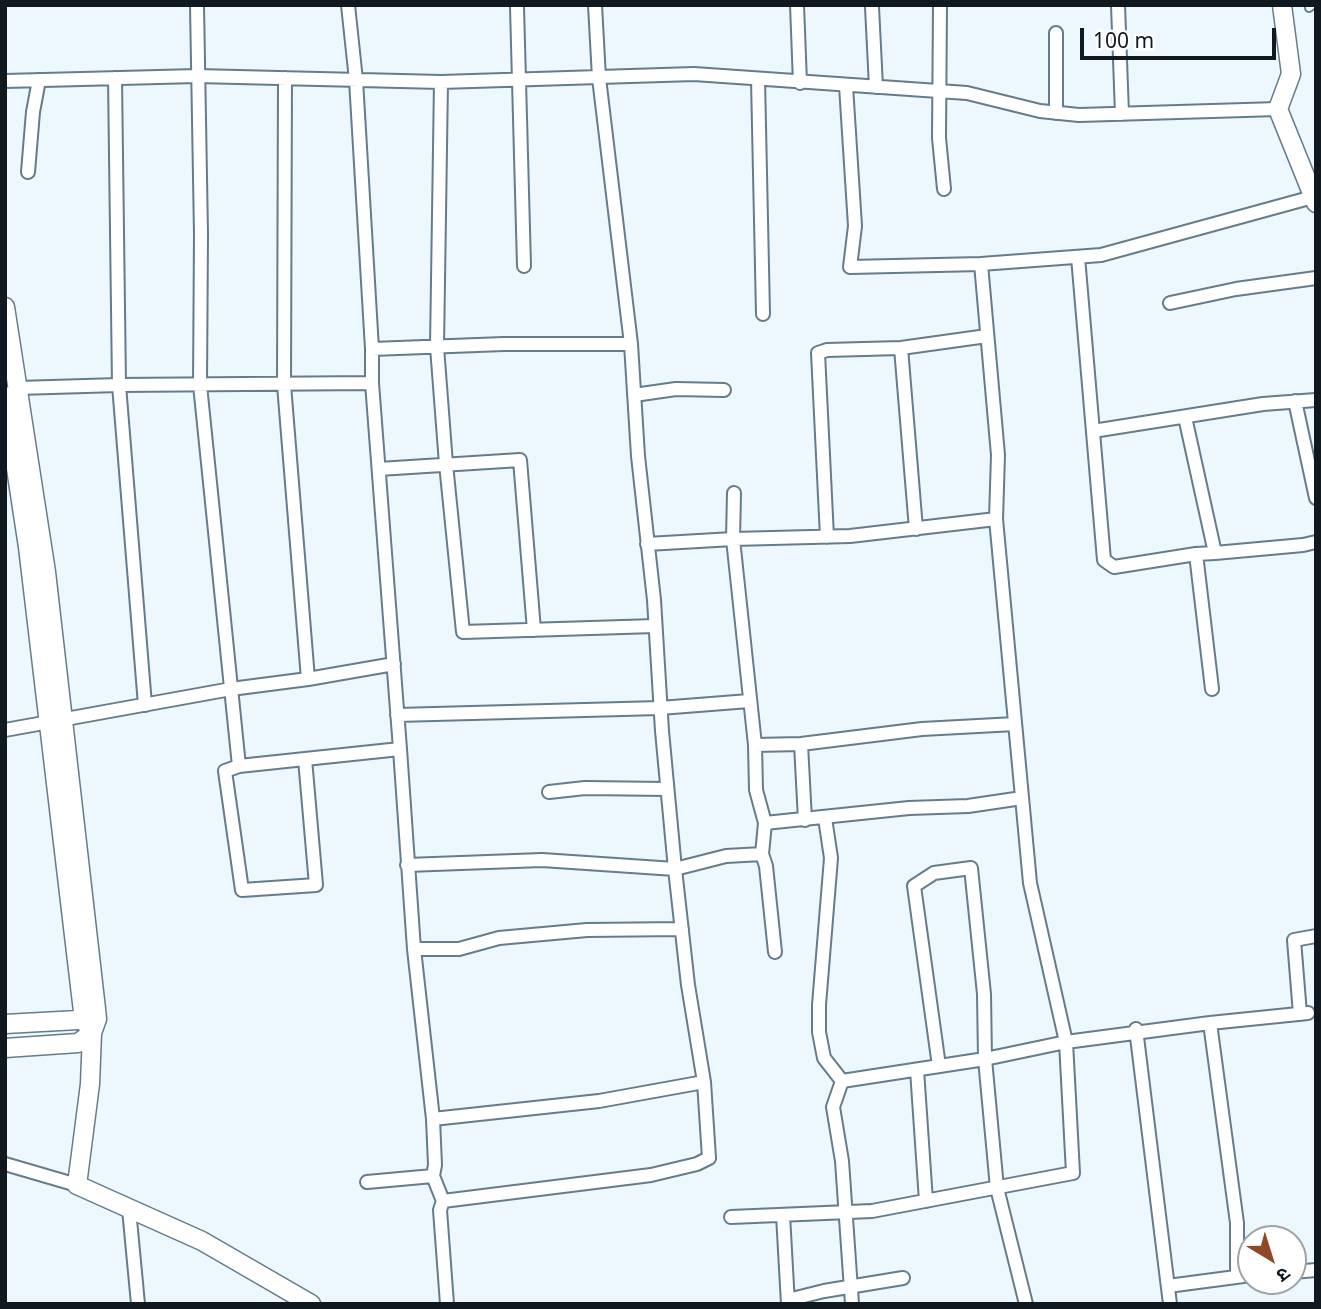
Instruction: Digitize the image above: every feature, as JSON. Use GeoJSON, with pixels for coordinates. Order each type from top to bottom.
{"type":"FeatureCollection","features":[{"type":"Feature","properties":{"kind":"street"},"geometry":{"type":"LineString","coordinates":[[197,5],[201,234],[200,385],[239,766]]}},
{"type":"Feature","properties":{"kind":"street"},"geometry":{"type":"LineString","coordinates":[[348,5],[356,80],[372,383],[407,865],[433,1119],[433,1176],[443,1202],[440,1210],[447,1304]]}},
{"type":"Feature","properties":{"kind":"street"},"geometry":{"type":"LineString","coordinates":[[443,1202],[652,1175],[709,1158],[704,1082],[682,929],[667,789],[631,344],[599,78],[595,5]]}},
{"type":"Feature","properties":{"kind":"street"},"geometry":{"type":"LineString","coordinates":[[797,5],[800,83]]}},
{"type":"Feature","properties":{"kind":"street"},"geometry":{"type":"LineString","coordinates":[[940,5],[939,138],[944,189]]}},
{"type":"Feature","properties":{"kind":"street"},"geometry":{"type":"LineString","coordinates":[[1118,5],[1122,114]]}},
{"type":"Feature","properties":{"kind":"street"},"geometry":{"type":"LineString","coordinates":[[846,86],[855,226],[850,267],[981,264],[1101,256],[1315,200],[1278,109],[1291,74],[1282,5]]}},
{"type":"Feature","properties":{"kind":"street"},"geometry":{"type":"LineString","coordinates":[[517,7],[524,266]]}},
{"type":"Feature","properties":{"kind":"street"},"geometry":{"type":"LineString","coordinates":[[872,7],[876,88]]}},
{"type":"Feature","properties":{"kind":"street"},"geometry":{"type":"LineString","coordinates":[[1056,33],[1056,113]]}},
{"type":"Feature","properties":{"kind":"street"},"geometry":{"type":"LineString","coordinates":[[5,81],[197,76],[440,82],[694,74],[967,93],[1040,111],[1079,115],[1278,109]]}},
{"type":"Feature","properties":{"kind":"street"},"geometry":{"type":"LineString","coordinates":[[115,78],[119,385],[145,705]]}},
{"type":"Feature","properties":{"kind":"street"},"geometry":{"type":"LineString","coordinates":[[285,78],[284,385],[308,679]]}},
{"type":"Feature","properties":{"kind":"street"},"geometry":{"type":"LineString","coordinates":[[758,79],[763,314]]}},
{"type":"Feature","properties":{"kind":"street"},"geometry":{"type":"LineString","coordinates":[[28,172],[33,112],[39,80]]}},
{"type":"Feature","properties":{"kind":"street"},"geometry":{"type":"LineString","coordinates":[[440,82],[439,346],[446,464],[463,632],[655,626]]}},
{"type":"Feature","properties":{"kind":"street"},"geometry":{"type":"LineString","coordinates":[[1078,257],[1104,560],[1114,567],[1196,554],[1316,542]]}},
{"type":"Feature","properties":{"kind":"street"},"geometry":{"type":"LineString","coordinates":[[731,1217],[872,1211],[1073,1173],[1066,1042],[1030,883],[996,519],[998,455],[981,264]]}},
{"type":"Feature","properties":{"kind":"street"},"geometry":{"type":"LineString","coordinates":[[1170,303],[1237,289],[1316,278]]}},
{"type":"Feature","properties":{"kind":"street"},"geometry":{"type":"LineString","coordinates":[[5,307],[8,394],[46,572],[56,722],[91,1024],[90,1084],[77,1185]]}},
{"type":"Feature","properties":{"kind":"street"},"geometry":{"type":"LineString","coordinates":[[827,537],[818,354],[827,350],[901,348],[987,336]]}},
{"type":"Feature","properties":{"kind":"street"},"geometry":{"type":"LineString","coordinates":[[372,349],[631,344]]}},
{"type":"Feature","properties":{"kind":"street"},"geometry":{"type":"LineString","coordinates":[[901,348],[916,528]]}},
{"type":"Feature","properties":{"kind":"street"},"geometry":{"type":"LineString","coordinates":[[8,394],[119,385],[372,383]]}},
{"type":"Feature","properties":{"kind":"street"},"geometry":{"type":"LineString","coordinates":[[634,395],[676,389],[724,390]]}},
{"type":"Feature","properties":{"kind":"street"},"geometry":{"type":"LineString","coordinates":[[1093,431],[1263,404],[1316,400]]}},
{"type":"Feature","properties":{"kind":"street"},"geometry":{"type":"LineString","coordinates":[[1295,401],[1316,498]]}},
{"type":"Feature","properties":{"kind":"street"},"geometry":{"type":"LineString","coordinates":[[1185,417],[1215,553]]}},
{"type":"Feature","properties":{"kind":"street"},"geometry":{"type":"LineString","coordinates":[[379,469],[520,460],[534,630]]}},
{"type":"Feature","properties":{"kind":"street"},"geometry":{"type":"LineString","coordinates":[[734,493],[733,539],[755,745],[756,790],[765,823],[762,854],[766,866],[775,952]]}},
{"type":"Feature","properties":{"kind":"street"},"geometry":{"type":"LineString","coordinates":[[647,544],[850,537],[996,519]]}},
{"type":"Feature","properties":{"kind":"street"},"geometry":{"type":"LineString","coordinates":[[1196,554],[1212,689]]}},
{"type":"Feature","properties":{"kind":"street"},"geometry":{"type":"LineString","coordinates":[[5,730],[231,688],[308,679],[394,664]]}},
{"type":"Feature","properties":{"kind":"street"},"geometry":{"type":"LineString","coordinates":[[397,715],[660,708],[749,701]]}},
{"type":"Feature","properties":{"kind":"street"},"geometry":{"type":"LineString","coordinates":[[755,745],[801,744],[922,729],[1015,724]]}},
{"type":"Feature","properties":{"kind":"street"},"geometry":{"type":"LineString","coordinates":[[801,744],[805,820]]}},
{"type":"Feature","properties":{"kind":"street"},"geometry":{"type":"LineString","coordinates":[[305,759],[316,885],[242,890],[225,771],[239,766],[305,759],[400,749]]}},
{"type":"Feature","properties":{"kind":"street"},"geometry":{"type":"LineString","coordinates":[[549,792],[584,788],[667,789]]}},
{"type":"Feature","properties":{"kind":"street"},"geometry":{"type":"LineString","coordinates":[[765,823],[909,808],[968,806],[1022,798]]}},
{"type":"Feature","properties":{"kind":"street"},"geometry":{"type":"LineString","coordinates":[[825,818],[831,858],[819,1032],[824,1058],[842,1081]]}},
{"type":"Feature","properties":{"kind":"street"},"geometry":{"type":"LineString","coordinates":[[407,865],[542,860],[675,869],[726,856],[762,854]]}},
{"type":"Feature","properties":{"kind":"street"},"geometry":{"type":"LineString","coordinates":[[939,1066],[914,886],[934,873],[971,868],[984,994],[985,1059],[997,1188],[1026,1304]]}},
{"type":"Feature","properties":{"kind":"street"},"geometry":{"type":"LineString","coordinates":[[414,949],[459,949],[499,938],[587,930],[682,929]]}},
{"type":"Feature","properties":{"kind":"street"},"geometry":{"type":"LineString","coordinates":[[842,1081],[985,1059],[1136,1031],[1304,1014],[1294,940],[1316,936]]}},
{"type":"Feature","properties":{"kind":"street"},"geometry":{"type":"LineString","coordinates":[[1210,1023],[1237,1225]]}},
{"type":"Feature","properties":{"kind":"street"},"geometry":{"type":"LineString","coordinates":[[5,1024],[91,1024]]}},
{"type":"Feature","properties":{"kind":"street"},"geometry":{"type":"LineString","coordinates":[[5,1048],[78,1043],[91,1024]]}},
{"type":"Feature","properties":{"kind":"street"},"geometry":{"type":"LineString","coordinates":[[1136,1031],[1170,1304]]}},
{"type":"Feature","properties":{"kind":"street"},"geometry":{"type":"LineString","coordinates":[[917,1070],[926,1201]]}},
{"type":"Feature","properties":{"kind":"street"},"geometry":{"type":"LineString","coordinates":[[842,1081],[833,1107],[842,1161],[852,1304]]}},
{"type":"Feature","properties":{"kind":"street"},"geometry":{"type":"LineString","coordinates":[[433,1119],[599,1101],[704,1082]]}},
{"type":"Feature","properties":{"kind":"street"},"geometry":{"type":"LineString","coordinates":[[5,1164],[77,1185],[202,1241],[311,1304]]}},
{"type":"Feature","properties":{"kind":"street"},"geometry":{"type":"LineString","coordinates":[[367,1182],[433,1176]]}},
{"type":"Feature","properties":{"kind":"street"},"geometry":{"type":"LineString","coordinates":[[129,1209],[138,1304]]}},
{"type":"Feature","properties":{"kind":"street"},"geometry":{"type":"LineString","coordinates":[[783,1215],[788,1302],[824,1291],[904,1278]]}},
{"type":"Feature","properties":{"kind":"street"},"geometry":{"type":"LineString","coordinates":[[1168,1286],[1237,1276]]}}]}
